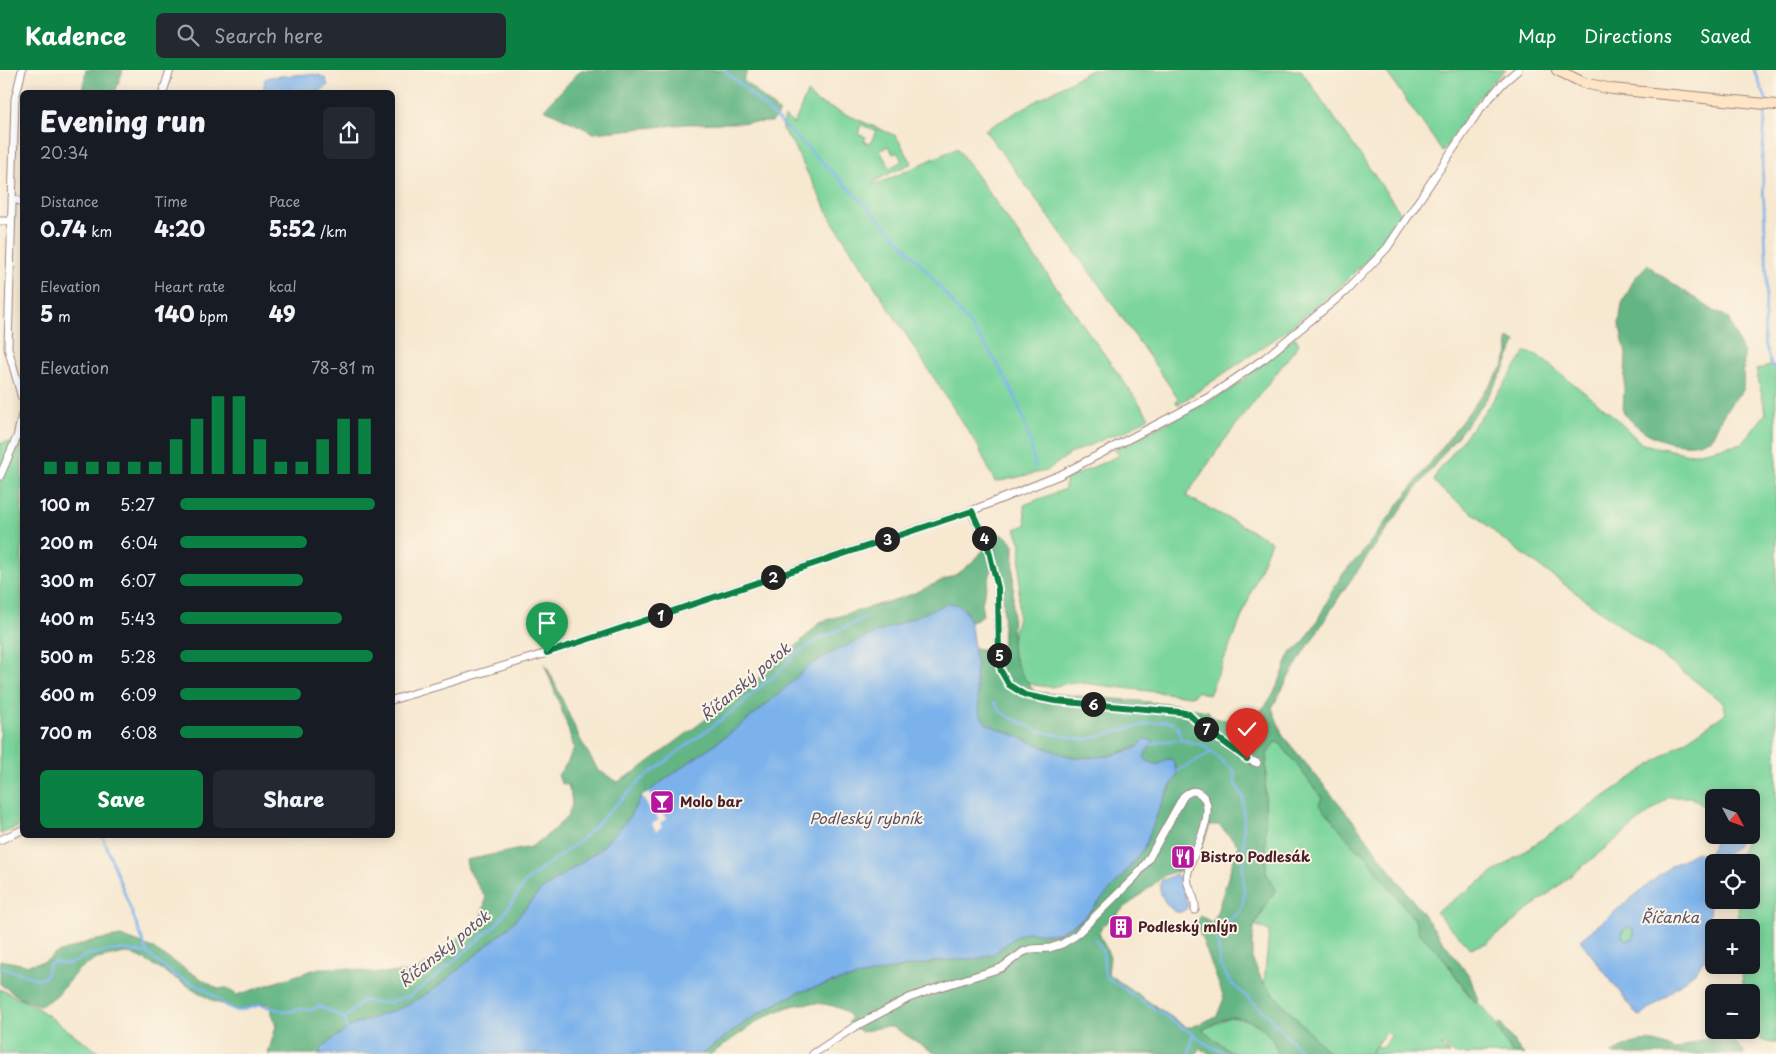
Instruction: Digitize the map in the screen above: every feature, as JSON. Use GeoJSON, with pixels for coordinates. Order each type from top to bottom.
{"type":"FeatureCollection","features":[{"type":"Feature","properties":{"kind":"street"},"geometry":{"type":"LineString","coordinates":[[20,391],[8,348],[15,99],[22,70]]}},
{"type":"Feature","properties":{"kind":"street"},"geometry":{"type":"LineString","coordinates":[[164,90],[170,70]]}},
{"type":"Feature","properties":{"kind":"street"},"geometry":{"type":"LineString","coordinates":[[395,699],[547,653],[972,511],[1069,470],[1209,397],[1264,358],[1345,292],[1388,248],[1480,109],[1504,82],[1518,70]]}},
{"type":"Feature","properties":{"kind":"street"},"geometry":{"type":"LineString","coordinates":[[1557,70],[1584,83],[1612,89],[1769,104]]}},
{"type":"Feature","properties":{"kind":"street"},"geometry":{"type":"LineString","coordinates":[[12,198],[20,201]]}},
{"type":"Feature","properties":{"kind":"street"},"geometry":{"type":"LineString","coordinates":[[0,221],[12,221]]}},
{"type":"Feature","properties":{"kind":"street"},"geometry":{"type":"LineString","coordinates":[[0,476],[20,437]]}},
{"type":"Feature","properties":{"kind":"street"},"geometry":{"type":"LineString","coordinates":[[972,511],[988,547],[998,588],[999,663],[1009,685],[1025,695],[1055,701],[1189,714],[1199,724],[1247,759],[1257,763]]}},
{"type":"Feature","properties":{"kind":"street"},"geometry":{"type":"LineString","coordinates":[[813,1054],[854,1027],[909,998],[1001,968],[1023,952],[1031,949],[1050,948],[1062,944],[1075,936],[1136,876],[1148,860],[1186,793],[1194,792],[1205,800],[1207,810],[1203,831],[1188,872],[1187,881],[1189,888],[1196,900],[1195,910]]}},
{"type":"Feature","properties":{"kind":"street"},"geometry":{"type":"LineString","coordinates":[[0,840],[20,831]]}},
{"type":"Feature","properties":{"kind":"green space"},"geometry":{"type":"Polygon","coordinates":[[[86,70],[123,70],[116,90],[82,90],[86,70]]]}},
{"type":"Feature","properties":{"kind":"green space"},"geometry":{"type":"Polygon","coordinates":[[[581,70],[748,70],[743,80],[780,113],[772,122],[686,124],[594,133],[544,109],[581,70]]]}},
{"type":"Feature","properties":{"kind":"green space"},"geometry":{"type":"Polygon","coordinates":[[[1091,70],[1301,70],[1402,215],[1380,247],[1339,288],[1282,334],[1179,404],[1176,403],[1178,399],[1176,395],[1100,286],[985,130],[1091,70]]]}},
{"type":"Feature","properties":{"kind":"green space"},"geometry":{"type":"Polygon","coordinates":[[[1385,70],[1506,70],[1479,97],[1443,152],[1385,70]]]}},
{"type":"Feature","properties":{"kind":"green space"},"geometry":{"type":"Polygon","coordinates":[[[807,93],[817,102],[896,136],[912,163],[884,176],[871,185],[889,179],[957,148],[1149,417],[1124,432],[1070,454],[1046,471],[995,482],[978,446],[833,222],[792,143],[782,129],[785,117],[794,124],[807,93]],[[862,125],[858,134],[866,137],[864,141],[870,144],[876,131],[862,125]],[[888,146],[880,151],[890,168],[902,161],[897,152],[893,154],[888,146]]]}},
{"type":"Feature","properties":{"kind":"green space"},"geometry":{"type":"Polygon","coordinates":[[[1648,264],[1656,272],[1717,313],[1719,312],[1728,318],[1744,354],[1743,391],[1725,413],[1712,438],[1698,443],[1673,443],[1654,437],[1636,426],[1623,411],[1626,354],[1619,324],[1622,304],[1634,279],[1648,264]]]}},
{"type":"Feature","properties":{"kind":"green space"},"geometry":{"type":"Polygon","coordinates":[[[1295,337],[1299,344],[1223,442],[1186,496],[1271,541],[1209,695],[1196,691],[1194,695],[1190,696],[1074,682],[1051,687],[1034,685],[1025,681],[1017,667],[1011,643],[1018,617],[1021,544],[1015,529],[1026,525],[1024,505],[1065,489],[1065,480],[1120,455],[1114,450],[1232,389],[1295,337]]]}},
{"type":"Feature","properties":{"kind":"green space"},"geometry":{"type":"Polygon","coordinates":[[[1507,339],[1510,339],[1516,342],[1504,370],[1485,401],[1415,490],[1343,591],[1291,673],[1272,708],[1283,736],[1352,819],[1470,977],[1479,1004],[1474,1001],[1441,955],[1419,933],[1416,921],[1364,853],[1357,850],[1319,804],[1322,798],[1280,743],[1275,742],[1267,754],[1265,791],[1266,873],[1276,889],[1255,923],[1252,959],[1264,984],[1330,1054],[1278,1054],[1272,1039],[1255,1023],[1240,1018],[1228,1017],[1202,1030],[1234,1054],[1211,1054],[1199,1049],[1196,1054],[936,1054],[893,1027],[882,1027],[862,1032],[848,1023],[851,1018],[841,1009],[812,1003],[796,1005],[781,1010],[752,1025],[711,1054],[702,1054],[748,1020],[799,992],[834,982],[903,967],[940,961],[981,958],[993,954],[1017,936],[1026,932],[1058,933],[1082,920],[1144,848],[1162,802],[1170,789],[1177,771],[1171,759],[1166,759],[1158,765],[1146,761],[1144,756],[1153,741],[1109,756],[1078,758],[1061,754],[987,724],[980,714],[975,673],[977,664],[974,648],[987,650],[991,661],[1002,657],[1003,598],[994,548],[996,537],[1003,535],[1014,545],[1012,651],[1021,673],[1035,692],[1149,702],[1208,711],[1214,718],[1219,719],[1246,720],[1256,714],[1272,696],[1283,674],[1290,653],[1310,633],[1338,581],[1349,566],[1359,557],[1503,367],[1508,353],[1507,339]],[[1210,825],[1199,854],[1185,871],[1165,875],[1103,925],[1099,933],[1110,957],[1108,974],[1186,1027],[1192,1027],[1217,1016],[1224,998],[1196,923],[1201,916],[1211,922],[1215,919],[1238,845],[1219,825],[1210,825]]]}},
{"type":"Feature","properties":{"kind":"green space"},"geometry":{"type":"Polygon","coordinates":[[[1526,352],[1537,355],[1608,411],[1642,444],[1689,454],[1743,443],[1766,413],[1756,369],[1776,365],[1776,1043],[1759,1039],[1760,984],[1743,984],[1742,974],[1760,974],[1760,919],[1739,919],[1738,909],[1760,909],[1760,854],[1740,854],[1744,844],[1760,844],[1760,789],[1705,789],[1705,806],[1690,797],[1669,797],[1487,943],[1470,948],[1436,912],[1726,713],[1723,703],[1500,537],[1441,489],[1434,481],[1437,473],[1489,406],[1526,352]]]}},
{"type":"Feature","properties":{"kind":"green space"},"geometry":{"type":"Polygon","coordinates":[[[6,442],[20,443],[20,826],[0,834],[0,444],[6,442]]]}},
{"type":"Feature","properties":{"kind":"green space"},"geometry":{"type":"Polygon","coordinates":[[[985,548],[991,565],[982,603],[983,615],[969,621],[966,610],[852,643],[807,667],[779,694],[744,723],[642,796],[626,822],[599,850],[541,890],[509,927],[436,988],[406,1006],[351,1026],[321,1048],[320,1054],[268,1054],[276,1026],[269,1004],[260,1004],[238,1010],[213,1001],[140,957],[125,953],[97,959],[79,969],[56,996],[40,1006],[22,999],[0,984],[0,960],[26,965],[46,961],[55,954],[91,941],[121,936],[153,948],[218,989],[226,988],[237,995],[319,968],[342,968],[376,973],[412,972],[424,966],[481,917],[486,899],[468,869],[466,860],[531,847],[567,817],[572,805],[571,795],[568,785],[561,783],[558,775],[567,763],[574,748],[544,663],[580,739],[598,770],[618,782],[638,770],[737,696],[793,649],[820,622],[910,595],[959,573],[974,561],[985,548]]]}},
{"type":"Feature","properties":{"kind":"green space"},"geometry":{"type":"Polygon","coordinates":[[[1275,742],[1280,743],[1322,798],[1357,850],[1364,853],[1416,921],[1419,933],[1441,955],[1473,1001],[1491,1017],[1513,1054],[1453,1054],[1442,1044],[1441,1046],[1450,1054],[1370,1054],[1376,1046],[1382,1048],[1391,1036],[1386,1032],[1369,1054],[1330,1054],[1264,984],[1269,931],[1255,925],[1276,889],[1266,873],[1265,791],[1267,754],[1275,742]]]}},
{"type":"Feature","properties":{"kind":"green space"},"geometry":{"type":"Polygon","coordinates":[[[1628,926],[1633,929],[1634,935],[1632,939],[1627,940],[1622,937],[1623,931],[1628,926]]]}},
{"type":"Feature","properties":{"kind":"green space"},"geometry":{"type":"Polygon","coordinates":[[[0,989],[36,1007],[101,1054],[0,1054],[0,989]]]}},
{"type":"Feature","properties":{"kind":"green space"},"geometry":{"type":"Polygon","coordinates":[[[1230,1017],[1239,1018],[1261,1027],[1271,1038],[1278,1054],[1234,1054],[1202,1030],[1230,1017]]]}},
{"type":"Feature","properties":{"kind":"green space"},"geometry":{"type":"Polygon","coordinates":[[[1500,1023],[1523,1054],[1513,1054],[1497,1028],[1500,1023]]]}},
{"type":"Feature","properties":{"kind":"green space"},"geometry":{"type":"Polygon","coordinates":[[[1705,1038],[1725,1039],[1734,1041],[1744,1051],[1744,1054],[1611,1054],[1628,1045],[1643,1042],[1658,1043],[1675,1050],[1705,1038]]]}},
{"type":"Feature","properties":{"kind":"water"},"geometry":{"type":"Polygon","coordinates":[[[319,75],[326,79],[328,86],[321,90],[263,90],[265,79],[269,77],[319,75]]]}},
{"type":"Feature","properties":{"kind":"water","name":"Podleský rybník"},"geometry":{"type":"Polygon","coordinates":[[[949,603],[957,604],[962,608],[969,619],[977,664],[975,673],[980,714],[987,724],[1061,754],[1078,758],[1109,756],[1137,748],[1145,739],[1153,741],[1144,756],[1147,761],[1158,765],[1166,759],[1171,759],[1174,763],[1177,775],[1162,802],[1144,848],[1121,878],[1082,920],[1058,933],[1026,932],[1017,936],[993,954],[981,958],[940,961],[903,967],[834,982],[799,992],[748,1020],[702,1054],[320,1054],[321,1048],[351,1026],[406,1006],[436,988],[509,927],[541,890],[599,850],[626,822],[642,796],[744,723],[779,694],[807,667],[852,643],[949,603]]]}},
{"type":"Feature","properties":{"kind":"water","name":"Říčanka"},"geometry":{"type":"Polygon","coordinates":[[[1713,844],[1736,844],[1733,850],[1727,854],[1719,852],[1708,854],[1713,844]]]}},
{"type":"Feature","properties":{"kind":"water","name":"Říčanka"},"geometry":{"type":"Polygon","coordinates":[[[1696,852],[1705,856],[1705,909],[1710,909],[1709,919],[1705,919],[1705,959],[1697,970],[1643,1015],[1638,1016],[1580,940],[1671,866],[1696,852]],[[1628,926],[1623,931],[1622,937],[1627,940],[1632,939],[1634,935],[1633,929],[1628,926]]]}},
{"type":"Feature","properties":{"kind":"water"},"geometry":{"type":"Polygon","coordinates":[[[1176,874],[1181,879],[1188,907],[1181,912],[1172,909],[1160,892],[1161,881],[1176,874]]]}},
{"type":"Feature","properties":{"kind":"pier"},"geometry":{"type":"Polygon","coordinates":[[[649,793],[653,801],[658,799],[666,819],[660,823],[662,827],[656,831],[652,824],[659,820],[653,811],[651,812],[642,796],[649,793]]]}},
{"type":"Feature","properties":{"kind":"waterway"},"geometry":{"type":"LineString","coordinates":[[724,70],[858,197],[912,254],[946,294],[979,337],[1010,387],[1024,420],[1035,467]]}},
{"type":"Feature","properties":{"kind":"waterway"},"geometry":{"type":"LineString","coordinates":[[1754,70],[1767,101]]}},
{"type":"Feature","properties":{"kind":"waterway"},"geometry":{"type":"LineString","coordinates":[[1766,106],[1762,160],[1767,278],[1764,341],[1771,364],[1776,371]]}},
{"type":"Feature","properties":{"kind":"waterway","name":"Říčanský potok"},"geometry":{"type":"LineString","coordinates":[[0,967],[38,979],[45,977],[49,965],[53,962],[69,964],[86,955],[123,949],[148,954],[174,975],[207,990],[226,1006],[238,1011],[260,1005],[288,1012],[300,1009],[312,1010],[319,1006],[345,1018],[364,1000],[375,1003],[390,1002],[410,996],[498,923],[526,881],[583,838],[642,779],[742,704],[780,671],[793,656],[819,639],[867,617]]}},
{"type":"Feature","properties":{"kind":"waterway","name":"Říčanský potok"},"geometry":{"type":"LineString","coordinates":[[994,702],[1002,713],[1038,731],[1084,740],[1151,723],[1165,721],[1173,723],[1178,728],[1181,740],[1203,745],[1234,771],[1235,784],[1243,797],[1244,894],[1239,913],[1227,921],[1221,929],[1218,942],[1220,965],[1230,982],[1267,1015],[1304,1054]]}},
{"type":"Feature","properties":{"kind":"waterway"},"geometry":{"type":"LineString","coordinates":[[1149,745],[1164,741],[1180,740]]}},
{"type":"Feature","properties":{"kind":"waterway"},"geometry":{"type":"LineString","coordinates":[[1177,771],[1212,752]]}},
{"type":"Feature","properties":{"kind":"waterway"},"geometry":{"type":"LineString","coordinates":[[103,838],[148,954]]}},
{"type":"Feature","properties":{"kind":"waterway"},"geometry":{"type":"LineString","coordinates":[[1095,939],[1102,950],[1106,977],[1206,1044],[1228,1054]]}},
{"type":"Feature","properties":{"kind":"waterway"},"geometry":{"type":"LineString","coordinates":[[345,1018],[347,1032]]}},
{"type":"Feature","properties":{"kind":"waterway"},"geometry":{"type":"LineString","coordinates":[[1189,1054],[1193,1034]]}},
{"type":"Feature","properties":{"kind":"place","name":"Molo bar"},"geometry":{"type":"Point","coordinates":[662,802]}},
{"type":"Feature","properties":{"kind":"place","name":"Bistro Podlesák"},"geometry":{"type":"Point","coordinates":[1183,857]}},
{"type":"Feature","properties":{"kind":"place","name":"Podleský mlýn"},"geometry":{"type":"Point","coordinates":[1121,927]}},
{"type":"Feature","properties":{"kind":"route"},"geometry":{"type":"LineString","coordinates":[[547,653],[972,511],[988,547],[998,588],[999,663],[1004,678],[1009,685],[1025,695],[1055,701],[1189,714],[1199,724],[1247,759]]}}]}
